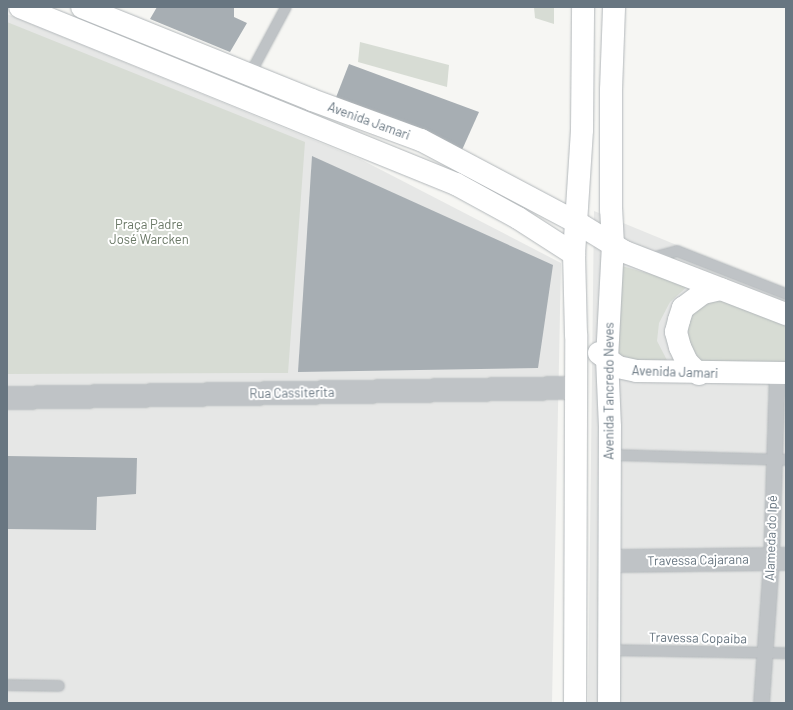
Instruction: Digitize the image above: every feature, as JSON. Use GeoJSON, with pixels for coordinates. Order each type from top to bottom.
{"type":"FeatureCollection","features":[{"type":"Feature","properties":{"kind":"main road","name":"Avenida Jamari"},"geometry":{"type":"LineString","coordinates":[[20,7],[185,76],[417,167],[518,218],[574,254]]}},
{"type":"Feature","properties":{"kind":"main road","name":"Avenida Jamari"},"geometry":{"type":"LineString","coordinates":[[82,7],[249,76],[427,142],[576,222],[613,246],[644,260],[786,314]]}},
{"type":"Feature","properties":{"kind":"main road"},"geometry":{"type":"LineString","coordinates":[[575,703],[576,335],[574,254],[583,88],[583,7]]}},
{"type":"Feature","properties":{"kind":"main road","name":"Avenida Tancredo Neves"},"geometry":{"type":"LineString","coordinates":[[609,703],[610,455],[607,359],[613,246],[611,210],[611,90],[614,7]]}},
{"type":"Feature","properties":{"kind":"main road"},"geometry":{"type":"LineString","coordinates":[[583,88],[611,90]]}},
{"type":"Feature","properties":{"kind":"main road"},"geometry":{"type":"LineString","coordinates":[[417,167],[427,142]]}},
{"type":"Feature","properties":{"kind":"main road"},"geometry":{"type":"LineString","coordinates":[[699,374],[687,362],[680,347],[676,332],[679,320],[683,308],[703,293],[721,289]]}},
{"type":"Feature","properties":{"kind":"main road","name":"Avenida Jamari"},"geometry":{"type":"LineString","coordinates":[[576,335],[612,364],[625,370],[699,374],[781,373]]}},
{"type":"Feature","properties":{"kind":"main road"},"geometry":{"type":"LineString","coordinates":[[576,512],[610,512]]}},
{"type":"Feature","properties":{"kind":"street","name":"Alameda do Ipê"},"geometry":{"type":"LineString","coordinates":[[761,703],[764,653],[778,559],[781,373]]}},
{"type":"Feature","properties":{"kind":"street","name":"Rua Cassiterita"},"geometry":{"type":"LineString","coordinates":[[7,398],[576,388]]}},
{"type":"Feature","properties":{"kind":"street","name":"Travessa Cajarana"},"geometry":{"type":"LineString","coordinates":[[610,561],[778,559]]}},
{"type":"Feature","properties":{"kind":"lane"},"geometry":{"type":"LineString","coordinates":[[249,76],[286,7]]}},
{"type":"Feature","properties":{"kind":"lane"},"geometry":{"type":"LineString","coordinates":[[644,260],[677,251],[786,294]]}},
{"type":"Feature","properties":{"kind":"lane"},"geometry":{"type":"LineString","coordinates":[[610,455],[780,460]]}},
{"type":"Feature","properties":{"kind":"lane","name":"Travessa Copaiba"},"geometry":{"type":"LineString","coordinates":[[610,650],[786,653]]}},
{"type":"Feature","properties":{"kind":"lane"},"geometry":{"type":"LineString","coordinates":[[7,685],[59,686]]}},
{"type":"Feature","properties":{"kind":"shaded area"},"geometry":{"type":"Polygon","coordinates":[[[7,14],[360,159],[561,263],[552,703],[7,703],[7,14]]]}},
{"type":"Feature","properties":{"kind":"shaded area"},"geometry":{"type":"Polygon","coordinates":[[[594,211],[786,290],[786,703],[588,703],[594,211]]]}},
{"type":"Feature","properties":{"kind":"green space"},"geometry":{"type":"Polygon","coordinates":[[[534,7],[554,7],[554,24],[535,18],[534,7]]]}},
{"type":"Feature","properties":{"kind":"green space","name":"Praça Padre José Warcken"},"geometry":{"type":"Polygon","coordinates":[[[7,22],[305,142],[288,373],[7,374],[7,22]]]}},
{"type":"Feature","properties":{"kind":"green space"},"geometry":{"type":"Polygon","coordinates":[[[360,42],[449,65],[447,87],[358,62],[360,42]]]}},
{"type":"Feature","properties":{"kind":"green space"},"geometry":{"type":"Polygon","coordinates":[[[608,262],[689,285],[670,302],[659,323],[657,341],[669,364],[609,366],[608,262]]]}},
{"type":"Feature","properties":{"kind":"green space"},"geometry":{"type":"Polygon","coordinates":[[[718,298],[786,325],[786,366],[695,361],[685,345],[691,308],[718,298]]]}},
{"type":"Feature","properties":{"kind":"building"},"geometry":{"type":"Polygon","coordinates":[[[157,7],[234,7],[234,17],[247,23],[230,52],[150,19],[157,7]]]}},
{"type":"Feature","properties":{"kind":"building"},"geometry":{"type":"Polygon","coordinates":[[[349,64],[479,112],[462,150],[335,100],[349,64]]]}},
{"type":"Feature","properties":{"kind":"building"},"geometry":{"type":"Polygon","coordinates":[[[312,156],[553,265],[538,368],[298,372],[312,156]]]}},
{"type":"Feature","properties":{"kind":"building"},"geometry":{"type":"Polygon","coordinates":[[[7,456],[137,458],[136,494],[97,497],[96,530],[7,529],[7,456]]]}}]}
